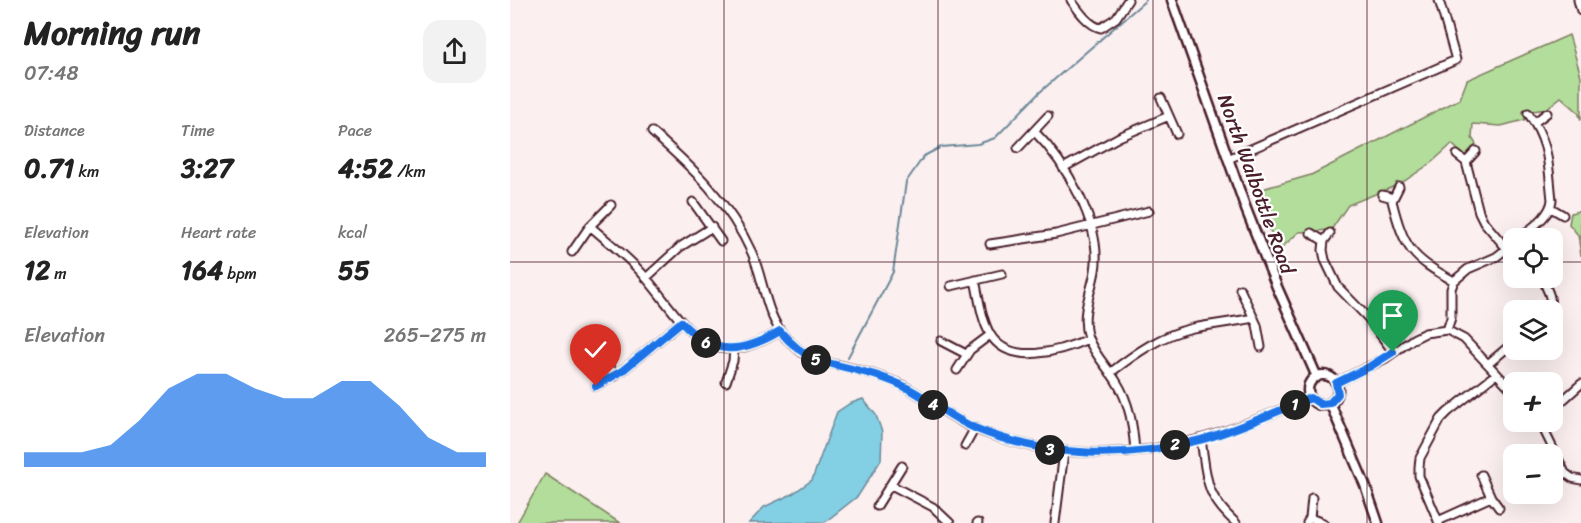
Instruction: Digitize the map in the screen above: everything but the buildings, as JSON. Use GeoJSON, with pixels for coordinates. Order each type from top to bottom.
{"type":"FeatureCollection","features":[{"type":"Feature","properties":{"kind":"street"},"geometry":{"type":"LineString","coordinates":[[1071,0],[1089,21],[1101,28],[1116,18],[1128,0]]}},
{"type":"Feature","properties":{"kind":"street","name":"North Walbottle Road"},"geometry":{"type":"LineString","coordinates":[[1172,0],[1228,159],[1277,287],[1317,376]]}},
{"type":"Feature","properties":{"kind":"street"},"geometry":{"type":"LineString","coordinates":[[1228,159],[1456,60],[1438,0]]}},
{"type":"Feature","properties":{"kind":"street"},"geometry":{"type":"LineString","coordinates":[[1578,0],[1581,11]]}},
{"type":"Feature","properties":{"kind":"street"},"geometry":{"type":"LineString","coordinates":[[1161,98],[1177,134]]}},
{"type":"Feature","properties":{"kind":"street"},"geometry":{"type":"LineString","coordinates":[[1528,113],[1542,135],[1547,153],[1551,208]]}},
{"type":"Feature","properties":{"kind":"street"},"geometry":{"type":"LineString","coordinates":[[1534,122],[1547,113]]}},
{"type":"Feature","properties":{"kind":"street"},"geometry":{"type":"LineString","coordinates":[[1018,148],[1048,116]]}},
{"type":"Feature","properties":{"kind":"street"},"geometry":{"type":"LineString","coordinates":[[1063,168],[1109,141],[1169,116]]}},
{"type":"Feature","properties":{"kind":"street"},"geometry":{"type":"LineString","coordinates":[[1034,131],[1063,168],[1090,226],[1096,258],[1085,313],[1088,339],[1122,391],[1130,410],[1135,451]]}},
{"type":"Feature","properties":{"kind":"street"},"geometry":{"type":"LineString","coordinates":[[652,132],[705,180],[728,209],[752,253],[769,309],[780,331],[796,348],[816,360],[889,380],[911,390],[975,428],[1017,443],[1064,452],[1135,451],[1201,439],[1311,398]]}},
{"type":"Feature","properties":{"kind":"street"},"geometry":{"type":"LineString","coordinates":[[1466,162],[1476,151]]}},
{"type":"Feature","properties":{"kind":"street"},"geometry":{"type":"LineString","coordinates":[[1457,155],[1466,162],[1479,212],[1484,222],[1503,244]]}},
{"type":"Feature","properties":{"kind":"street"},"geometry":{"type":"LineString","coordinates":[[1400,187],[1393,198],[1404,240],[1418,258],[1430,268],[1454,281]]}},
{"type":"Feature","properties":{"kind":"street"},"geometry":{"type":"LineString","coordinates":[[1382,195],[1393,198]]}},
{"type":"Feature","properties":{"kind":"street"},"geometry":{"type":"LineString","coordinates":[[693,202],[721,242]]}},
{"type":"Feature","properties":{"kind":"street"},"geometry":{"type":"LineString","coordinates":[[572,252],[590,226],[611,205]]}},
{"type":"Feature","properties":{"kind":"street"},"geometry":{"type":"LineString","coordinates":[[1551,208],[1563,215]]}},
{"type":"Feature","properties":{"kind":"street"},"geometry":{"type":"LineString","coordinates":[[1530,228],[1551,208]]}},
{"type":"Feature","properties":{"kind":"street"},"geometry":{"type":"LineString","coordinates":[[990,244],[1046,236],[1149,211]]}},
{"type":"Feature","properties":{"kind":"street"},"geometry":{"type":"LineString","coordinates":[[590,226],[646,278],[694,335],[708,344],[734,349],[758,343],[780,331]]}},
{"type":"Feature","properties":{"kind":"street"},"geometry":{"type":"LineString","coordinates":[[646,278],[680,247],[712,227]]}},
{"type":"Feature","properties":{"kind":"street"},"geometry":{"type":"LineString","coordinates":[[1311,233],[1324,241]]}},
{"type":"Feature","properties":{"kind":"street"},"geometry":{"type":"LineString","coordinates":[[1330,233],[1324,241],[1325,260],[1338,287],[1369,319],[1393,352]]}},
{"type":"Feature","properties":{"kind":"street"},"geometry":{"type":"LineString","coordinates":[[1447,330],[1452,312],[1451,289],[1454,281],[1468,270],[1485,264],[1503,252]]}},
{"type":"Feature","properties":{"kind":"street"},"geometry":{"type":"LineString","coordinates":[[951,286],[1002,274]]}},
{"type":"Feature","properties":{"kind":"street"},"geometry":{"type":"LineString","coordinates":[[975,280],[984,320],[990,335],[1007,349],[1032,353],[1068,348],[1088,339]]}},
{"type":"Feature","properties":{"kind":"street"},"geometry":{"type":"LineString","coordinates":[[1240,289],[1260,332],[1261,346]]}},
{"type":"Feature","properties":{"kind":"street"},"geometry":{"type":"LineString","coordinates":[[1110,373],[1141,350],[1166,337],[1193,328],[1254,318]]}},
{"type":"Feature","properties":{"kind":"street"},"geometry":{"type":"LineString","coordinates":[[596,386],[615,376],[681,322]]}},
{"type":"Feature","properties":{"kind":"street"},"geometry":{"type":"LineString","coordinates":[[1336,383],[1369,367],[1425,333],[1447,330],[1464,339],[1503,381]]}},
{"type":"Feature","properties":{"kind":"street"},"geometry":{"type":"LineString","coordinates":[[957,370],[966,354],[990,335]]}},
{"type":"Feature","properties":{"kind":"street"},"geometry":{"type":"LineString","coordinates":[[941,341],[966,354]]}},
{"type":"Feature","properties":{"kind":"street"},"geometry":{"type":"LineString","coordinates":[[726,382],[733,361],[734,349]]}},
{"type":"Feature","properties":{"kind":"street"},"geometry":{"type":"LineString","coordinates":[[1488,364],[1503,351]]}},
{"type":"Feature","properties":{"kind":"street"},"geometry":{"type":"LineString","coordinates":[[602,355],[615,376]]}},
{"type":"Feature","properties":{"kind":"street"},"geometry":{"type":"LineString","coordinates":[[1491,497],[1438,522],[1419,476],[1420,458],[1441,419],[1496,374]]}},
{"type":"Feature","properties":{"kind":"street"},"geometry":{"type":"LineString","coordinates":[[1317,376],[1328,376],[1336,383],[1338,394],[1330,403],[1320,404],[1311,398],[1308,389],[1317,376]]}},
{"type":"Feature","properties":{"kind":"street"},"geometry":{"type":"LineString","coordinates":[[1563,400],[1581,384]]}},
{"type":"Feature","properties":{"kind":"street"},"geometry":{"type":"LineString","coordinates":[[1330,403],[1365,485],[1378,523]]}},
{"type":"Feature","properties":{"kind":"street"},"geometry":{"type":"LineString","coordinates":[[965,446],[975,428]]}},
{"type":"Feature","properties":{"kind":"street"},"geometry":{"type":"LineString","coordinates":[[1545,432],[1565,473],[1581,480]]}},
{"type":"Feature","properties":{"kind":"street"},"geometry":{"type":"LineString","coordinates":[[1201,439],[1206,479],[1212,496],[1220,508],[1236,523]]}},
{"type":"Feature","properties":{"kind":"street"},"geometry":{"type":"LineString","coordinates":[[1055,523],[1064,452]]}},
{"type":"Feature","properties":{"kind":"street"},"geometry":{"type":"LineString","coordinates":[[877,506],[902,466]]}},
{"type":"Feature","properties":{"kind":"street"},"geometry":{"type":"LineString","coordinates":[[1481,475],[1499,508]]}},
{"type":"Feature","properties":{"kind":"street"},"geometry":{"type":"LineString","coordinates":[[891,485],[933,507],[950,523]]}},
{"type":"Feature","properties":{"kind":"street"},"geometry":{"type":"LineString","coordinates":[[1312,498],[1308,520],[1323,523]]}},
{"type":"Feature","properties":{"kind":"green space"},"geometry":{"type":"Polygon","coordinates":[[[1569,35],[1581,76],[1581,120],[1578,112],[1561,97],[1546,109],[1533,111],[1524,120],[1501,126],[1473,124],[1472,138],[1476,144],[1466,161],[1458,155],[1458,150],[1452,144],[1431,163],[1400,184],[1348,205],[1331,230],[1299,232],[1278,251],[1255,191],[1311,175],[1460,99],[1467,80],[1569,35]]]}},
{"type":"Feature","properties":{"kind":"green space"},"geometry":{"type":"Polygon","coordinates":[[[1581,210],[1581,256],[1578,235],[1569,224],[1571,213],[1581,210]]]}},
{"type":"Feature","properties":{"kind":"green space"},"geometry":{"type":"Polygon","coordinates":[[[545,474],[620,523],[517,523],[545,474]]]}},
{"type":"Feature","properties":{"kind":"water"},"geometry":{"type":"Polygon","coordinates":[[[863,399],[876,415],[882,432],[881,460],[858,496],[825,522],[749,523],[764,507],[792,494],[812,480],[837,412],[863,399]]]}},
{"type":"Feature","properties":{"kind":"waterway"},"geometry":{"type":"LineString","coordinates":[[848,357],[893,272],[906,182],[924,156],[941,147],[978,144],[995,138],[1040,92],[1146,0]]}},
{"type":"Feature","properties":{"kind":"route"},"geometry":{"type":"LineString","coordinates":[[596,386],[622,371],[681,322],[694,335],[708,344],[734,349],[748,347],[780,331],[807,356],[900,384],[961,421],[998,437],[1040,449],[1064,452],[1135,451],[1162,448],[1201,439],[1311,398],[1320,404],[1330,403],[1338,394],[1336,383],[1386,358],[1393,352]]}}]}
